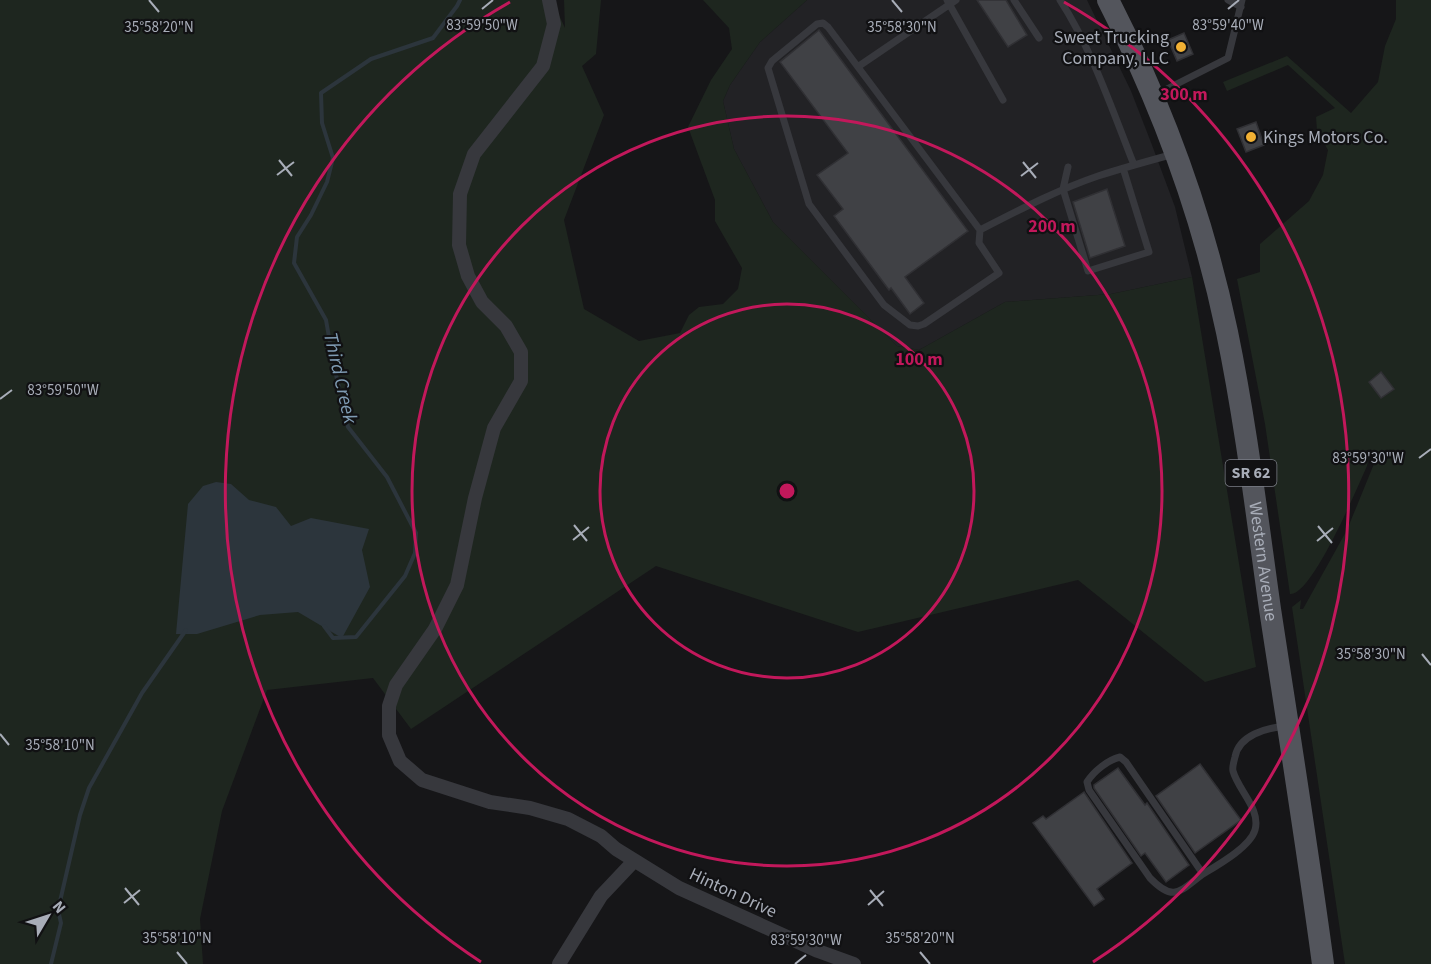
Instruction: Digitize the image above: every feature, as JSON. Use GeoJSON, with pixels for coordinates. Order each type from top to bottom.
{"type":"FeatureCollection","features":[{"type":"Feature","properties":{"kind":"main road","name":"Western Avenue"},"geometry":{"type":"LineString","coordinates":[[1108,0],[1153,96],[1176,154],[1200,228],[1227,331],[1238,389],[1323,964]]}},
{"type":"Feature","properties":{"kind":"street","name":"Hinton Drive"},"geometry":{"type":"LineString","coordinates":[[549,0],[554,24],[543,66],[474,154],[460,194],[459,245],[468,276],[482,302],[506,326],[521,352],[521,381],[494,428],[475,498],[457,585],[435,629],[396,685],[389,706],[389,735],[400,761],[422,780],[490,802],[530,808],[568,819],[601,836],[616,849],[679,888],[818,951],[854,964]]}},
{"type":"Feature","properties":{"kind":"street"},"geometry":{"type":"LineString","coordinates":[[559,964],[601,896],[634,861]]}},
{"type":"Feature","properties":{"kind":"lane"},"geometry":{"type":"LineString","coordinates":[[1014,0],[1039,38]]}},
{"type":"Feature","properties":{"kind":"lane"},"geometry":{"type":"LineString","coordinates":[[1060,0],[1072,17],[1106,93],[1134,165]]}},
{"type":"Feature","properties":{"kind":"lane"},"geometry":{"type":"LineString","coordinates":[[1153,96],[1228,58],[1242,4],[1228,0]]}},
{"type":"Feature","properties":{"kind":"lane"},"geometry":{"type":"LineString","coordinates":[[859,66],[951,1],[1004,100]]}},
{"type":"Feature","properties":{"kind":"lane"},"geometry":{"type":"LineString","coordinates":[[823,23],[828,27],[980,230],[979,243],[999,273],[918,326],[910,325],[884,305],[809,204],[768,68],[772,61],[817,24],[823,23]]}},
{"type":"Feature","properties":{"kind":"lane"},"geometry":{"type":"LineString","coordinates":[[980,230],[1063,189],[1124,168],[1176,154]]}},
{"type":"Feature","properties":{"kind":"lane"},"geometry":{"type":"LineString","coordinates":[[1068,167],[1063,189],[1088,271],[1149,252],[1124,168]]}},
{"type":"Feature","properties":{"kind":"lane"},"geometry":{"type":"LineString","coordinates":[[1203,874],[1126,762],[1120,757],[1112,759],[1087,782],[1089,790],[1149,878],[1161,889],[1171,893],[1180,891],[1231,856],[1252,838],[1256,829],[1256,818],[1232,769],[1236,751],[1251,736],[1270,728],[1288,725]]}},
{"type":"Feature","properties":{"kind":"shaded area"},"geometry":{"type":"Polygon","coordinates":[[[0,0],[552,0],[565,28],[564,0],[601,0],[596,54],[582,66],[604,115],[564,220],[584,309],[639,341],[680,333],[689,315],[699,307],[723,304],[738,289],[742,268],[715,221],[715,200],[688,127],[711,80],[732,49],[729,28],[703,0],[807,0],[760,42],[730,85],[723,101],[734,149],[773,222],[897,346],[919,350],[1005,302],[1111,294],[1192,277],[1256,667],[1205,682],[1078,580],[858,632],[656,566],[411,729],[373,678],[267,690],[222,811],[200,919],[203,964],[0,964],[0,0]]]}},
{"type":"Feature","properties":{"kind":"shaded area"},"geometry":{"type":"Polygon","coordinates":[[[807,0],[1087,0],[1131,91],[1152,145],[1175,207],[1192,277],[1111,294],[1005,302],[919,350],[897,346],[773,222],[734,149],[723,101],[730,85],[760,42],[807,0]]]}},
{"type":"Feature","properties":{"kind":"shaded area"},"geometry":{"type":"Polygon","coordinates":[[[1396,0],[1431,0],[1431,964],[1345,964],[1292,607],[1301,600],[1300,609],[1303,609],[1347,530],[1378,454],[1370,449],[1367,466],[1333,539],[1310,578],[1299,590],[1290,594],[1265,424],[1237,279],[1260,272],[1260,244],[1309,201],[1323,175],[1328,150],[1317,131],[1316,117],[1335,108],[1288,65],[1227,91],[1223,82],[1287,56],[1351,113],[1378,82],[1385,46],[1396,19],[1396,0]]]}},
{"type":"Feature","properties":{"kind":"shaded area"},"geometry":{"type":"Polygon","coordinates":[[[216,482],[231,484],[249,500],[276,507],[291,526],[311,518],[369,529],[362,550],[370,587],[342,638],[298,612],[260,615],[197,634],[176,634],[188,504],[203,486],[216,482]]]}},
{"type":"Feature","properties":{"kind":"building"},"geometry":{"type":"Polygon","coordinates":[[[977,0],[1006,0],[1027,35],[1008,47],[977,0]]]}},
{"type":"Feature","properties":{"kind":"building"},"geometry":{"type":"Polygon","coordinates":[[[819,30],[968,231],[905,277],[924,303],[910,314],[891,288],[889,290],[834,216],[843,209],[817,175],[848,153],[780,62],[819,30]]]}},
{"type":"Feature","properties":{"kind":"building","name":"Sweet Trucking Company, LLC"},"geometry":{"type":"Polygon","coordinates":[[[1184,33],[1193,54],[1177,61],[1168,40],[1184,33]]]}},
{"type":"Feature","properties":{"kind":"building","name":"Kings Motors Co."},"geometry":{"type":"Polygon","coordinates":[[[1256,122],[1264,145],[1246,152],[1237,129],[1256,122]]]}},
{"type":"Feature","properties":{"kind":"building"},"geometry":{"type":"Polygon","coordinates":[[[1107,189],[1125,246],[1090,258],[1073,202],[1107,189]]]}},
{"type":"Feature","properties":{"kind":"building"},"geometry":{"type":"Polygon","coordinates":[[[1381,372],[1394,389],[1381,398],[1369,382],[1381,372]]]}},
{"type":"Feature","properties":{"kind":"building"},"geometry":{"type":"Polygon","coordinates":[[[1200,764],[1241,820],[1195,853],[1156,796],[1200,764]]]}},
{"type":"Feature","properties":{"kind":"building"},"geometry":{"type":"Polygon","coordinates":[[[1118,768],[1145,805],[1147,803],[1189,865],[1166,882],[1145,853],[1141,856],[1094,788],[1094,785],[1118,768]]]}},
{"type":"Feature","properties":{"kind":"building"},"geometry":{"type":"Polygon","coordinates":[[[1084,792],[1132,863],[1097,889],[1104,899],[1094,906],[1033,823],[1043,816],[1046,819],[1084,792]]]}},
{"type":"Feature","properties":{"kind":"waterway","name":"Third Creek"},"geometry":{"type":"LineString","coordinates":[[324,626],[333,638],[356,637],[405,576],[415,553],[416,533],[387,477],[348,427],[326,320],[294,263],[297,237],[327,182],[333,158],[322,123],[321,93],[371,59],[433,38],[460,0]]}},
{"type":"Feature","properties":{"kind":"waterway","name":"Third Creek"},"geometry":{"type":"LineString","coordinates":[[51,964],[61,923],[58,910],[80,815],[89,788],[142,693],[186,630]]}},
{"type":"Feature","properties":{"kind":"place","name":"Sweet Trucking Company, LLC"},"geometry":{"type":"Point","coordinates":[1181,47]}},
{"type":"Feature","properties":{"kind":"place","name":"Kings Motors Co."},"geometry":{"type":"Point","coordinates":[1251,137]}}]}
